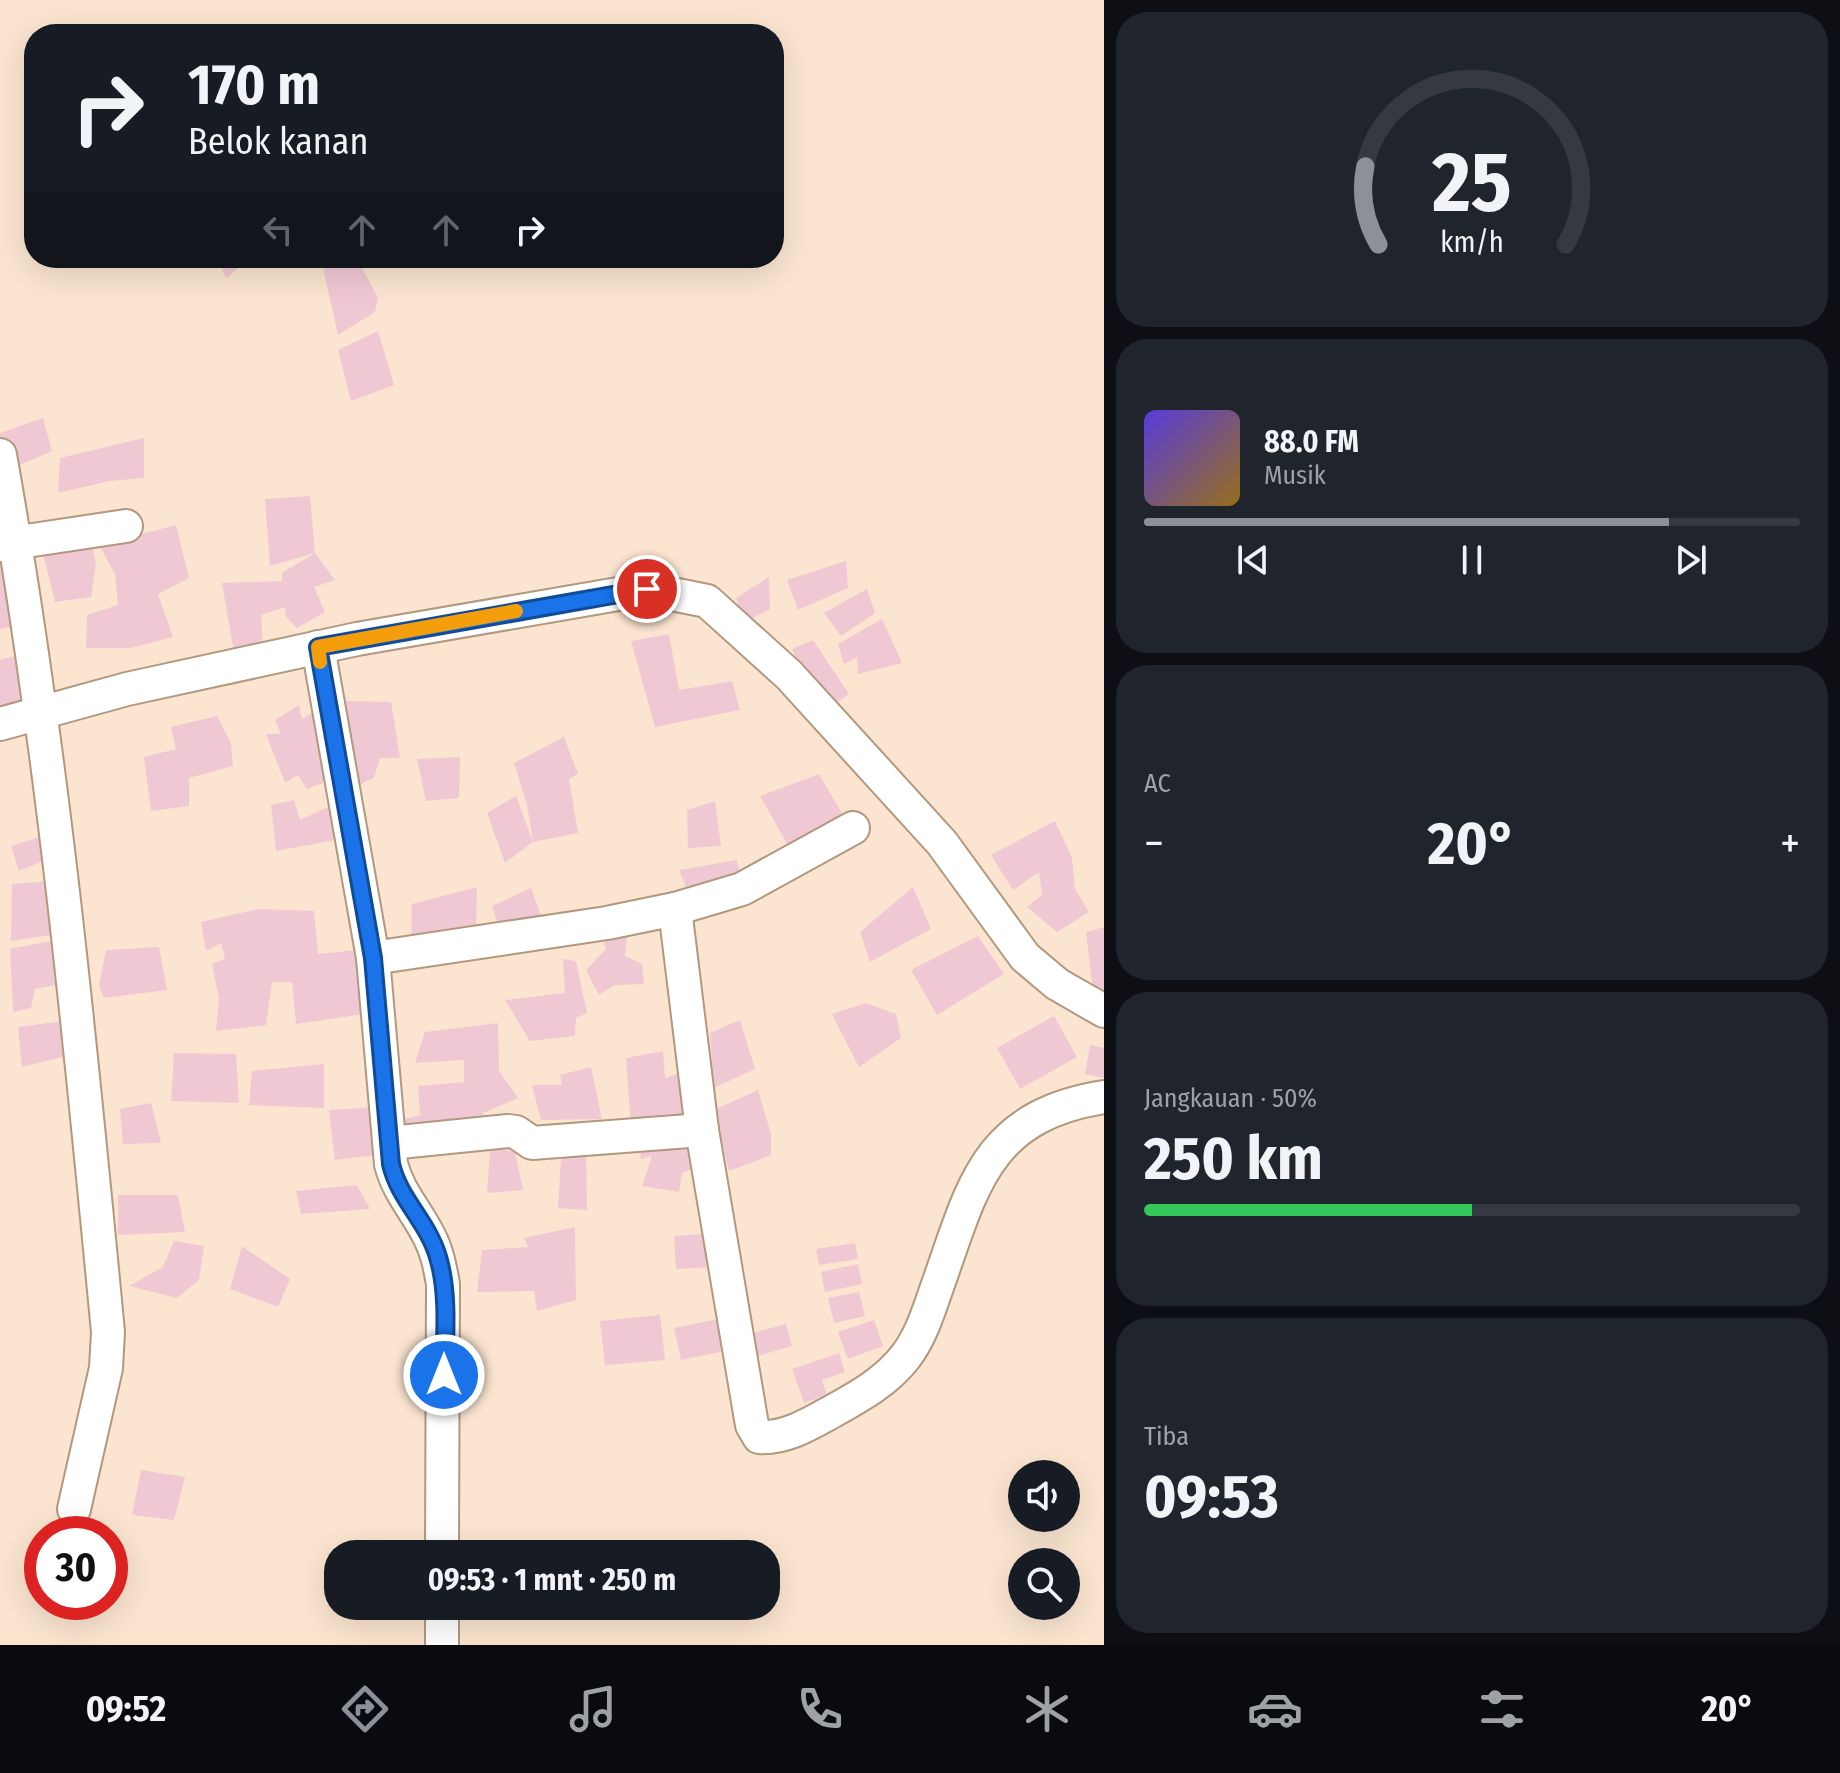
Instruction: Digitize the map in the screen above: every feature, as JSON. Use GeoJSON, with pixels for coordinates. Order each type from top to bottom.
{"type":"FeatureCollection","features":[{"type":"Feature","properties":{"kind":"street"},"geometry":{"type":"LineString","coordinates":[[0,455],[8,544],[43,712],[83,1054],[108,1346],[74,1509]]}},
{"type":"Feature","properties":{"kind":"street"},"geometry":{"type":"LineString","coordinates":[[8,544],[126,526]]}},
{"type":"Feature","properties":{"kind":"street"},"geometry":{"type":"LineString","coordinates":[[0,724],[127,689],[318,647],[647,589],[707,601],[789,675],[942,843],[1025,957],[1057,984],[1104,1011]]}},
{"type":"Feature","properties":{"kind":"street"},"geometry":{"type":"LineString","coordinates":[[318,647],[373,958],[395,1182],[429,1235],[438,1257],[443,1284],[442,1540]]}},
{"type":"Feature","properties":{"kind":"street"},"geometry":{"type":"LineString","coordinates":[[373,958],[607,923],[675,909],[742,889],[853,828]]}},
{"type":"Feature","properties":{"kind":"street"},"geometry":{"type":"LineString","coordinates":[[675,909],[702,1130],[752,1425],[759,1437],[778,1436],[812,1423],[891,1373],[917,1338],[969,1197],[980,1173],[994,1154],[1011,1134],[1030,1123],[1060,1109],[1104,1097]]}},
{"type":"Feature","properties":{"kind":"street"},"geometry":{"type":"LineString","coordinates":[[390,1143],[508,1131],[516,1132],[532,1143],[702,1130]]}},
{"type":"Feature","properties":{"kind":"street"},"geometry":{"type":"LineString","coordinates":[[442,1620],[442,1645]]}},
{"type":"Feature","properties":{"kind":"building"},"geometry":{"type":"Polygon","coordinates":[[[222,268],[238,268],[226,278],[222,268]]]}},
{"type":"Feature","properties":{"kind":"building"},"geometry":{"type":"Polygon","coordinates":[[[323,268],[362,268],[378,298],[375,312],[338,335],[323,268]]]}},
{"type":"Feature","properties":{"kind":"building"},"geometry":{"type":"Polygon","coordinates":[[[378,331],[394,385],[351,401],[338,350],[378,331]]]}},
{"type":"Feature","properties":{"kind":"building"},"geometry":{"type":"Polygon","coordinates":[[[43,418],[52,451],[13,468],[0,442],[0,433],[43,418]]]}},
{"type":"Feature","properties":{"kind":"building"},"geometry":{"type":"Polygon","coordinates":[[[144,438],[144,478],[109,481],[58,493],[60,458],[144,438]]]}},
{"type":"Feature","properties":{"kind":"building"},"geometry":{"type":"Polygon","coordinates":[[[310,496],[315,553],[270,566],[265,499],[310,496]]]}},
{"type":"Feature","properties":{"kind":"building"},"geometry":{"type":"Polygon","coordinates":[[[176,525],[189,578],[158,594],[173,637],[131,648],[86,648],[87,615],[118,605],[115,574],[99,545],[176,525]]]}},
{"type":"Feature","properties":{"kind":"building"},"geometry":{"type":"Polygon","coordinates":[[[91,542],[96,564],[91,597],[55,602],[42,549],[91,542]]]}},
{"type":"Feature","properties":{"kind":"building"},"geometry":{"type":"Polygon","coordinates":[[[315,553],[335,580],[314,587],[325,612],[297,628],[286,617],[285,607],[261,615],[263,646],[234,653],[222,583],[282,581],[282,573],[315,553]]]}},
{"type":"Feature","properties":{"kind":"building"},"geometry":{"type":"Polygon","coordinates":[[[0,559],[18,626],[0,629],[0,559]]]}},
{"type":"Feature","properties":{"kind":"building"},"geometry":{"type":"Polygon","coordinates":[[[846,561],[848,588],[798,610],[787,580],[846,561]]]}},
{"type":"Feature","properties":{"kind":"building"},"geometry":{"type":"Polygon","coordinates":[[[769,577],[770,609],[745,622],[736,598],[769,577]]]}},
{"type":"Feature","properties":{"kind":"building"},"geometry":{"type":"Polygon","coordinates":[[[867,589],[875,613],[841,636],[824,613],[867,589]]]}},
{"type":"Feature","properties":{"kind":"building"},"geometry":{"type":"Polygon","coordinates":[[[882,619],[902,663],[858,674],[857,657],[844,664],[838,644],[882,619]]]}},
{"type":"Feature","properties":{"kind":"building"},"geometry":{"type":"Polygon","coordinates":[[[669,634],[679,690],[732,681],[740,710],[655,727],[631,641],[669,634]]]}},
{"type":"Feature","properties":{"kind":"building"},"geometry":{"type":"Polygon","coordinates":[[[813,640],[849,694],[823,712],[792,649],[813,640]]]}},
{"type":"Feature","properties":{"kind":"building"},"geometry":{"type":"Polygon","coordinates":[[[23,654],[43,712],[0,724],[0,660],[23,654]]]}},
{"type":"Feature","properties":{"kind":"building"},"geometry":{"type":"Polygon","coordinates":[[[344,701],[391,702],[400,758],[380,758],[374,778],[350,789],[344,701]]]}},
{"type":"Feature","properties":{"kind":"building"},"geometry":{"type":"Polygon","coordinates":[[[299,705],[302,719],[320,708],[326,755],[323,783],[307,789],[298,775],[285,783],[266,734],[281,734],[275,720],[299,705]]]}},
{"type":"Feature","properties":{"kind":"building"},"geometry":{"type":"Polygon","coordinates":[[[217,716],[231,743],[233,766],[189,778],[189,806],[151,811],[144,757],[176,749],[171,727],[217,716]]]}},
{"type":"Feature","properties":{"kind":"building"},"geometry":{"type":"Polygon","coordinates":[[[564,737],[578,774],[569,779],[578,833],[533,842],[527,804],[514,763],[564,737]]]}},
{"type":"Feature","properties":{"kind":"building"},"geometry":{"type":"Polygon","coordinates":[[[460,757],[459,798],[426,801],[417,759],[460,757]]]}},
{"type":"Feature","properties":{"kind":"building"},"geometry":{"type":"Polygon","coordinates":[[[819,774],[842,813],[791,851],[760,796],[819,774]]]}},
{"type":"Feature","properties":{"kind":"building"},"geometry":{"type":"Polygon","coordinates":[[[516,796],[533,842],[505,863],[487,813],[516,796]]]}},
{"type":"Feature","properties":{"kind":"building"},"geometry":{"type":"Polygon","coordinates":[[[294,800],[300,820],[332,805],[341,839],[276,851],[271,805],[294,800]]]}},
{"type":"Feature","properties":{"kind":"building"},"geometry":{"type":"Polygon","coordinates":[[[715,801],[721,846],[688,848],[687,810],[715,801]]]}},
{"type":"Feature","properties":{"kind":"building"},"geometry":{"type":"Polygon","coordinates":[[[1055,821],[1072,858],[1075,889],[1089,912],[1057,932],[1027,907],[1042,895],[1039,872],[1013,890],[991,855],[1055,821]]]}},
{"type":"Feature","properties":{"kind":"building"},"geometry":{"type":"Polygon","coordinates":[[[39,837],[46,860],[19,871],[11,846],[39,837]]]}},
{"type":"Feature","properties":{"kind":"building"},"geometry":{"type":"Polygon","coordinates":[[[737,860],[742,889],[693,903],[679,870],[737,860]]]}},
{"type":"Feature","properties":{"kind":"building"},"geometry":{"type":"Polygon","coordinates":[[[54,881],[57,934],[11,941],[12,884],[54,881]]]}},
{"type":"Feature","properties":{"kind":"building"},"geometry":{"type":"Polygon","coordinates":[[[477,887],[476,930],[411,952],[412,904],[477,887]]]}},
{"type":"Feature","properties":{"kind":"building"},"geometry":{"type":"Polygon","coordinates":[[[913,887],[931,929],[870,962],[860,932],[913,887]]]}},
{"type":"Feature","properties":{"kind":"building"},"geometry":{"type":"Polygon","coordinates":[[[531,888],[547,932],[502,938],[492,906],[531,888]]]}},
{"type":"Feature","properties":{"kind":"building"},"geometry":{"type":"Polygon","coordinates":[[[258,909],[314,911],[318,954],[357,950],[371,1013],[296,1024],[292,982],[272,982],[266,1025],[216,1031],[219,999],[212,964],[225,959],[221,943],[206,951],[201,922],[258,909]]]}},
{"type":"Feature","properties":{"kind":"building"},"geometry":{"type":"Polygon","coordinates":[[[629,918],[625,956],[642,964],[644,984],[615,985],[599,995],[586,970],[606,949],[599,924],[629,918]]]}},
{"type":"Feature","properties":{"kind":"building"},"geometry":{"type":"Polygon","coordinates":[[[1104,927],[1104,994],[1095,1007],[1086,932],[1104,927]]]}},
{"type":"Feature","properties":{"kind":"building"},"geometry":{"type":"Polygon","coordinates":[[[978,936],[1004,974],[937,1015],[911,970],[978,936]]]}},
{"type":"Feature","properties":{"kind":"building"},"geometry":{"type":"Polygon","coordinates":[[[56,940],[59,984],[35,989],[31,1008],[13,1012],[10,949],[56,940]]]}},
{"type":"Feature","properties":{"kind":"building"},"geometry":{"type":"Polygon","coordinates":[[[159,947],[167,990],[104,998],[99,986],[106,950],[159,947]]]}},
{"type":"Feature","properties":{"kind":"building"},"geometry":{"type":"Polygon","coordinates":[[[563,959],[576,961],[587,1013],[576,1018],[575,1036],[530,1041],[505,1000],[565,993],[563,959]]]}},
{"type":"Feature","properties":{"kind":"building"},"geometry":{"type":"Polygon","coordinates":[[[866,1003],[896,1014],[901,1038],[859,1067],[832,1014],[866,1003]]]}},
{"type":"Feature","properties":{"kind":"building"},"geometry":{"type":"Polygon","coordinates":[[[1054,1016],[1077,1057],[1020,1089],[997,1048],[1054,1016]]]}},
{"type":"Feature","properties":{"kind":"building"},"geometry":{"type":"Polygon","coordinates":[[[71,1020],[66,1056],[22,1067],[18,1027],[71,1020]]]}},
{"type":"Feature","properties":{"kind":"building"},"geometry":{"type":"Polygon","coordinates":[[[740,1020],[755,1069],[714,1088],[710,1033],[740,1020]]]}},
{"type":"Feature","properties":{"kind":"building"},"geometry":{"type":"Polygon","coordinates":[[[498,1023],[499,1071],[518,1098],[483,1113],[484,1133],[408,1141],[404,1119],[420,1115],[418,1086],[464,1082],[464,1060],[415,1063],[425,1032],[498,1023]]]}},
{"type":"Feature","properties":{"kind":"building"},"geometry":{"type":"Polygon","coordinates":[[[1090,1045],[1104,1048],[1104,1078],[1085,1074],[1090,1045]]]}},
{"type":"Feature","properties":{"kind":"building"},"geometry":{"type":"Polygon","coordinates":[[[663,1051],[665,1078],[694,1068],[694,1122],[631,1127],[626,1058],[663,1051]]]}},
{"type":"Feature","properties":{"kind":"building"},"geometry":{"type":"Polygon","coordinates":[[[174,1053],[236,1054],[239,1103],[171,1101],[174,1053]]]}},
{"type":"Feature","properties":{"kind":"building"},"geometry":{"type":"Polygon","coordinates":[[[324,1064],[324,1108],[249,1105],[252,1071],[324,1064]]]}},
{"type":"Feature","properties":{"kind":"building"},"geometry":{"type":"Polygon","coordinates":[[[591,1067],[602,1119],[541,1120],[532,1085],[562,1085],[560,1075],[591,1067]]]}},
{"type":"Feature","properties":{"kind":"building"},"geometry":{"type":"Polygon","coordinates":[[[758,1090],[771,1134],[771,1155],[729,1171],[714,1110],[758,1090]]]}},
{"type":"Feature","properties":{"kind":"building"},"geometry":{"type":"Polygon","coordinates":[[[151,1103],[161,1143],[123,1144],[120,1109],[151,1103]]]}},
{"type":"Feature","properties":{"kind":"building"},"geometry":{"type":"Polygon","coordinates":[[[380,1107],[384,1154],[335,1160],[329,1110],[380,1107]]]}},
{"type":"Feature","properties":{"kind":"building"},"geometry":{"type":"Polygon","coordinates":[[[702,1130],[698,1166],[682,1173],[679,1192],[642,1186],[652,1156],[641,1159],[639,1142],[702,1130]]]}},
{"type":"Feature","properties":{"kind":"building"},"geometry":{"type":"Polygon","coordinates":[[[586,1147],[587,1210],[558,1208],[561,1159],[586,1147]]]}},
{"type":"Feature","properties":{"kind":"building"},"geometry":{"type":"Polygon","coordinates":[[[490,1149],[515,1151],[523,1190],[487,1193],[490,1149]]]}},
{"type":"Feature","properties":{"kind":"building"},"geometry":{"type":"Polygon","coordinates":[[[357,1185],[370,1209],[301,1214],[296,1191],[357,1185]]]}},
{"type":"Feature","properties":{"kind":"building"},"geometry":{"type":"Polygon","coordinates":[[[118,1195],[178,1195],[185,1232],[118,1235],[118,1195]]]}},
{"type":"Feature","properties":{"kind":"building"},"geometry":{"type":"Polygon","coordinates":[[[575,1227],[576,1300],[537,1311],[534,1291],[477,1292],[482,1250],[528,1247],[524,1238],[575,1227]]]}},
{"type":"Feature","properties":{"kind":"building"},"geometry":{"type":"Polygon","coordinates":[[[711,1233],[713,1267],[676,1269],[674,1236],[711,1233]]]}},
{"type":"Feature","properties":{"kind":"building"},"geometry":{"type":"Polygon","coordinates":[[[174,1241],[204,1246],[199,1280],[177,1298],[129,1286],[163,1267],[174,1241]]]}},
{"type":"Feature","properties":{"kind":"building"},"geometry":{"type":"Polygon","coordinates":[[[855,1243],[858,1259],[819,1265],[816,1249],[855,1243]]]}},
{"type":"Feature","properties":{"kind":"building"},"geometry":{"type":"Polygon","coordinates":[[[242,1246],[290,1279],[278,1307],[230,1289],[242,1246]]]}},
{"type":"Feature","properties":{"kind":"building"},"geometry":{"type":"Polygon","coordinates":[[[858,1264],[862,1284],[825,1292],[821,1272],[858,1264]]]}},
{"type":"Feature","properties":{"kind":"building"},"geometry":{"type":"Polygon","coordinates":[[[859,1292],[865,1316],[834,1323],[828,1298],[859,1292]]]}},
{"type":"Feature","properties":{"kind":"building"},"geometry":{"type":"Polygon","coordinates":[[[660,1315],[665,1360],[605,1365],[600,1321],[660,1315]]]}},
{"type":"Feature","properties":{"kind":"building"},"geometry":{"type":"Polygon","coordinates":[[[719,1319],[725,1351],[681,1360],[674,1328],[719,1319]]]}},
{"type":"Feature","properties":{"kind":"building"},"geometry":{"type":"Polygon","coordinates":[[[874,1320],[883,1346],[848,1359],[838,1332],[874,1320]]]}},
{"type":"Feature","properties":{"kind":"building"},"geometry":{"type":"Polygon","coordinates":[[[786,1324],[792,1346],[751,1358],[745,1335],[786,1324]]]}},
{"type":"Feature","properties":{"kind":"building"},"geometry":{"type":"Polygon","coordinates":[[[839,1353],[845,1372],[822,1380],[827,1395],[804,1403],[792,1369],[839,1353]]]}},
{"type":"Feature","properties":{"kind":"building"},"geometry":{"type":"Polygon","coordinates":[[[141,1470],[185,1477],[174,1520],[132,1515],[141,1470]]]}},
{"type":"Feature","properties":{"kind":"slow traffic"},"geometry":{"type":"LineString","coordinates":[[320,662],[318,647],[516,611]]}},
{"type":"Feature","properties":{"kind":"route"},"geometry":{"type":"LineString","coordinates":[[444,1375],[443,1284],[438,1257],[429,1235],[395,1182],[391,1164],[373,958],[318,647],[647,589]]}}]}
